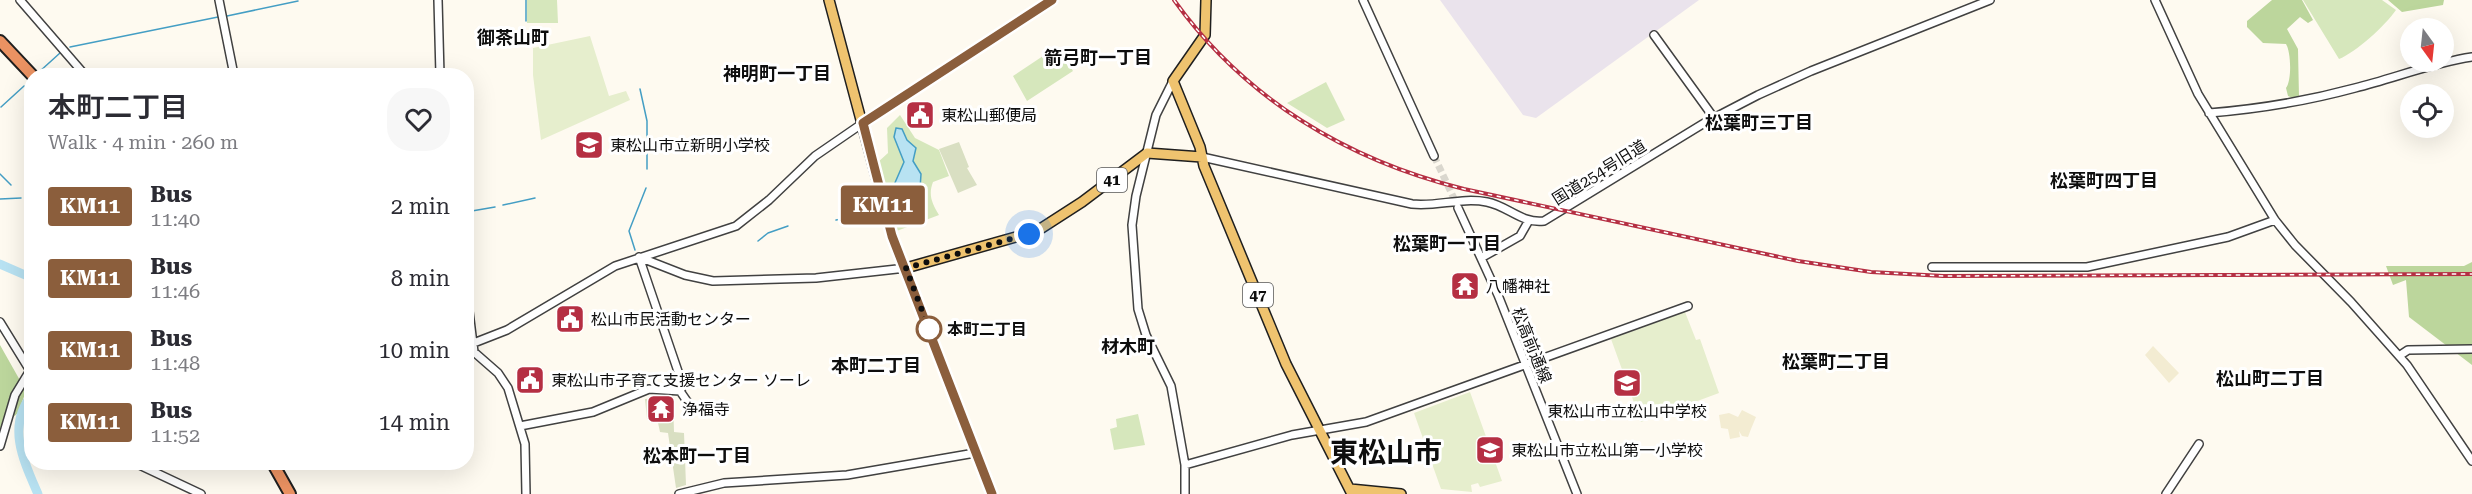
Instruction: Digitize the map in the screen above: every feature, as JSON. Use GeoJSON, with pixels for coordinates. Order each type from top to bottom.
{"type":"FeatureCollection","features":[{"type":"Feature","properties":{"kind":"highway"},"geometry":{"type":"LineString","coordinates":[[0,41],[25,68]]}},
{"type":"Feature","properties":{"kind":"highway"},"geometry":{"type":"LineString","coordinates":[[0,50],[24,76]]}},
{"type":"Feature","properties":{"kind":"highway"},"geometry":{"type":"LineString","coordinates":[[276,470],[290,494]]}},
{"type":"Feature","properties":{"kind":"highway"},"geometry":{"type":"LineString","coordinates":[[282,470],[296,494]]}},
{"type":"Feature","properties":{"kind":"main road"},"geometry":{"type":"LineString","coordinates":[[829,0],[863,123],[883,207],[992,494]]}},
{"type":"Feature","properties":{"kind":"main road"},"geometry":{"type":"LineString","coordinates":[[863,123],[1052,0]]}},
{"type":"Feature","properties":{"kind":"main road"},"geometry":{"type":"LineString","coordinates":[[1147,153],[1202,157],[1173,81],[1206,33],[1206,0]]}},
{"type":"Feature","properties":{"kind":"main road","name":"41"},"geometry":{"type":"LineString","coordinates":[[906,268],[1037,231],[1082,202],[1147,153]]}},
{"type":"Feature","properties":{"kind":"main road","name":"47"},"geometry":{"type":"LineString","coordinates":[[1202,157],[1275,339],[1351,491],[1401,494]]}},
{"type":"Feature","properties":{"kind":"street"},"geometry":{"type":"LineString","coordinates":[[20,0],[79,68]]}},
{"type":"Feature","properties":{"kind":"street"},"geometry":{"type":"LineString","coordinates":[[219,0],[233,68]]}},
{"type":"Feature","properties":{"kind":"street"},"geometry":{"type":"LineString","coordinates":[[438,0],[440,68]]}},
{"type":"Feature","properties":{"kind":"street"},"geometry":{"type":"LineString","coordinates":[[1363,0],[1434,156]]}},
{"type":"Feature","properties":{"kind":"street","name":"国道254号旧道"},"geometry":{"type":"LineString","coordinates":[[1528,222],[1549,219],[1714,118],[1811,71],[1990,0]]}},
{"type":"Feature","properties":{"kind":"street"},"geometry":{"type":"LineString","coordinates":[[2155,0],[2187,72],[2209,113],[2276,220],[2299,250],[2351,302],[2399,356],[2472,461]]}},
{"type":"Feature","properties":{"kind":"street"},"geometry":{"type":"LineString","coordinates":[[1654,35],[1714,118]]}},
{"type":"Feature","properties":{"kind":"street"},"geometry":{"type":"LineString","coordinates":[[2209,113],[2266,108],[2304,101],[2435,64],[2472,57]]}},
{"type":"Feature","properties":{"kind":"street"},"geometry":{"type":"LineString","coordinates":[[1173,81],[1159,106],[1133,215],[1138,309],[1146,335],[1171,386],[1185,465],[1185,494]]}},
{"type":"Feature","properties":{"kind":"street"},"geometry":{"type":"LineString","coordinates":[[474,343],[507,330],[615,266],[736,226],[765,203],[815,156],[863,123]]}},
{"type":"Feature","properties":{"kind":"street"},"geometry":{"type":"LineString","coordinates":[[1202,157],[1412,204],[1433,205],[1467,200],[1485,202],[1505,207],[1528,222],[1520,236],[1482,258]]}},
{"type":"Feature","properties":{"kind":"street","name":"松高前通線"},"geometry":{"type":"LineString","coordinates":[[1458,208],[1482,258],[1577,494]]}},
{"type":"Feature","properties":{"kind":"street"},"geometry":{"type":"LineString","coordinates":[[1932,267],[2088,267],[2212,241],[2276,220]]}},
{"type":"Feature","properties":{"kind":"street"},"geometry":{"type":"LineString","coordinates":[[639,257],[685,275],[713,281],[816,278],[906,268]]}},
{"type":"Feature","properties":{"kind":"street"},"geometry":{"type":"LineString","coordinates":[[639,257],[683,386],[680,392]]}},
{"type":"Feature","properties":{"kind":"street"},"geometry":{"type":"LineString","coordinates":[[1185,465],[1292,435],[1366,422],[1688,306]]}},
{"type":"Feature","properties":{"kind":"street"},"geometry":{"type":"LineString","coordinates":[[0,322],[24,363]]}},
{"type":"Feature","properties":{"kind":"street"},"geometry":{"type":"LineString","coordinates":[[2399,356],[2408,350],[2472,350]]}},
{"type":"Feature","properties":{"kind":"street"},"geometry":{"type":"LineString","coordinates":[[474,352],[479,359],[503,378],[520,426],[526,453],[526,494]]}},
{"type":"Feature","properties":{"kind":"street"},"geometry":{"type":"LineString","coordinates":[[0,446],[15,394],[24,381]]}},
{"type":"Feature","properties":{"kind":"street"},"geometry":{"type":"LineString","coordinates":[[520,426],[593,412],[649,389],[680,392],[691,407]]}},
{"type":"Feature","properties":{"kind":"street"},"geometry":{"type":"LineString","coordinates":[[2166,494],[2199,444]]}},
{"type":"Feature","properties":{"kind":"street"},"geometry":{"type":"LineString","coordinates":[[679,494],[724,483],[847,475],[975,453]]}},
{"type":"Feature","properties":{"kind":"street"},"geometry":{"type":"LineString","coordinates":[[150,470],[201,494]]}},
{"type":"Feature","properties":{"kind":"shaded area"},"geometry":{"type":"Polygon","coordinates":[[[1440,0],[1699,0],[1536,118],[1523,115],[1440,0]]]}},
{"type":"Feature","properties":{"kind":"shaded area"},"geometry":{"type":"Polygon","coordinates":[[[2153,346],[2179,373],[2169,383],[2145,355],[2153,346]]]}},
{"type":"Feature","properties":{"kind":"shaded area"},"geometry":{"type":"Polygon","coordinates":[[[1742,410],[1756,417],[1748,437],[1742,436],[1739,431],[1740,437],[1730,439],[1728,429],[1721,428],[1719,415],[1729,413],[1738,417],[1742,410]]]}},
{"type":"Feature","properties":{"kind":"green space"},"geometry":{"type":"Polygon","coordinates":[[[527,0],[557,0],[558,23],[527,23],[527,0]]]}},
{"type":"Feature","properties":{"kind":"green space"},"geometry":{"type":"Polygon","coordinates":[[[2272,0],[2302,0],[2313,20],[2308,23],[2300,17],[2287,29],[2298,49],[2299,97],[2295,99],[2288,96],[2286,88],[2290,66],[2286,44],[2263,43],[2247,27],[2247,21],[2272,0]]]}},
{"type":"Feature","properties":{"kind":"green space"},"geometry":{"type":"Polygon","coordinates":[[[2303,0],[2382,0],[2396,10],[2369,38],[2339,59],[2303,0]]]}},
{"type":"Feature","properties":{"kind":"green space"},"geometry":{"type":"Polygon","coordinates":[[[2388,0],[2444,0],[2443,5],[2402,12],[2388,0]]]}},
{"type":"Feature","properties":{"kind":"green space"},"geometry":{"type":"Polygon","coordinates":[[[590,36],[609,96],[626,91],[630,100],[541,140],[533,75],[533,48],[590,36]]]}},
{"type":"Feature","properties":{"kind":"green space"},"geometry":{"type":"Polygon","coordinates":[[[1055,48],[1060,50],[1073,71],[1027,101],[1013,76],[1055,48]]]}},
{"type":"Feature","properties":{"kind":"green space"},"geometry":{"type":"Polygon","coordinates":[[[1326,82],[1345,120],[1327,128],[1287,103],[1326,82]]]}},
{"type":"Feature","properties":{"kind":"green space"},"geometry":{"type":"Polygon","coordinates":[[[900,115],[915,138],[939,150],[949,176],[933,182],[932,199],[939,215],[894,232],[877,163],[888,153],[887,128],[900,115]]]}},
{"type":"Feature","properties":{"kind":"green space"},"geometry":{"type":"Polygon","coordinates":[[[959,142],[969,167],[967,168],[977,185],[958,193],[939,149],[959,142]]]}},
{"type":"Feature","properties":{"kind":"green space"},"geometry":{"type":"Polygon","coordinates":[[[2472,262],[2472,365],[2409,317],[2406,280],[2393,285],[2386,266],[2464,266],[2472,262]]]}},
{"type":"Feature","properties":{"kind":"green space"},"geometry":{"type":"Polygon","coordinates":[[[1685,312],[1696,340],[1700,339],[1719,393],[1641,422],[1611,339],[1685,312]]]}},
{"type":"Feature","properties":{"kind":"green space"},"geometry":{"type":"Polygon","coordinates":[[[0,345],[24,387],[24,396],[18,413],[0,428],[0,345]]]}},
{"type":"Feature","properties":{"kind":"green space"},"geometry":{"type":"Polygon","coordinates":[[[1470,392],[1502,481],[1480,487],[1478,483],[1471,485],[1472,492],[1441,489],[1414,413],[1470,392]]]}},
{"type":"Feature","properties":{"kind":"green space"},"geometry":{"type":"Polygon","coordinates":[[[645,399],[673,399],[674,432],[684,433],[686,485],[676,488],[668,433],[660,432],[657,418],[647,419],[645,399]]]}},
{"type":"Feature","properties":{"kind":"green space"},"geometry":{"type":"Polygon","coordinates":[[[1138,414],[1145,445],[1114,450],[1110,429],[1117,427],[1116,419],[1138,414]]]}},
{"type":"Feature","properties":{"kind":"water"},"geometry":{"type":"Polygon","coordinates":[[[896,128],[902,129],[907,140],[916,148],[913,161],[921,174],[920,189],[913,190],[910,197],[915,202],[923,200],[925,210],[910,218],[902,214],[894,185],[904,162],[894,137],[896,128]]]}},
{"type":"Feature","properties":{"kind":"waterway"},"geometry":{"type":"LineString","coordinates":[[526,0],[526,21]]}},
{"type":"Feature","properties":{"kind":"waterway"},"geometry":{"type":"LineString","coordinates":[[227,16],[298,1]]}},
{"type":"Feature","properties":{"kind":"waterway"},"geometry":{"type":"LineString","coordinates":[[70,47],[218,17]]}},
{"type":"Feature","properties":{"kind":"waterway"},"geometry":{"type":"LineString","coordinates":[[43,68],[60,53]]}},
{"type":"Feature","properties":{"kind":"waterway"},"geometry":{"type":"LineString","coordinates":[[1,107],[24,86]]}},
{"type":"Feature","properties":{"kind":"waterway"},"geometry":{"type":"LineString","coordinates":[[640,89],[647,121],[647,169]]}},
{"type":"Feature","properties":{"kind":"waterway"},"geometry":{"type":"LineString","coordinates":[[0,174],[11,185]]}},
{"type":"Feature","properties":{"kind":"waterway"},"geometry":{"type":"LineString","coordinates":[[635,250],[629,231],[646,188]]}},
{"type":"Feature","properties":{"kind":"waterway"},"geometry":{"type":"LineString","coordinates":[[0,199],[21,198]]}},
{"type":"Feature","properties":{"kind":"waterway"},"geometry":{"type":"LineString","coordinates":[[503,205],[535,198]]}},
{"type":"Feature","properties":{"kind":"waterway"},"geometry":{"type":"LineString","coordinates":[[474,211],[495,207]]}},
{"type":"Feature","properties":{"kind":"waterway"},"geometry":{"type":"LineString","coordinates":[[836,220],[874,213]]}},
{"type":"Feature","properties":{"kind":"waterway"},"geometry":{"type":"LineString","coordinates":[[758,241],[768,233],[788,226]]}},
{"type":"Feature","properties":{"kind":"waterway"},"geometry":{"type":"LineString","coordinates":[[0,264],[24,274]]}},
{"type":"Feature","properties":{"kind":"waterway"},"geometry":{"type":"LineString","coordinates":[[24,407],[19,432],[24,459]]}},
{"type":"Feature","properties":{"kind":"waterway"},"geometry":{"type":"LineString","coordinates":[[28,470],[38,494]]}},
{"type":"Feature","properties":{"kind":"tunnel"},"geometry":{"type":"LineString","coordinates":[[1434,156],[1457,205]]}},
{"type":"Feature","properties":{"kind":"railway"},"geometry":{"type":"LineString","coordinates":[[1174,0],[1202,35],[1266,96],[1302,121],[1340,143],[1379,161],[1421,177],[1464,189],[1798,261],[1871,272],[1943,276],[2472,274]]}},
{"type":"Feature","properties":{"kind":"bus line","name":"KM11"},"geometry":{"type":"LineString","coordinates":[[992,494],[912,282],[892,236],[863,123],[1052,0]]}},
{"type":"Feature","properties":{"kind":"place","name":"東松山郵便局"},"geometry":{"type":"Point","coordinates":[920,115]}},
{"type":"Feature","properties":{"kind":"place","name":"東松山市立新明小学校"},"geometry":{"type":"Point","coordinates":[589,145]}},
{"type":"Feature","properties":{"kind":"place","name":"八幡神社"},"geometry":{"type":"Point","coordinates":[1465,286]}},
{"type":"Feature","properties":{"kind":"place","name":"松山市民活動センター"},"geometry":{"type":"Point","coordinates":[570,319]}},
{"type":"Feature","properties":{"kind":"place","name":"本町二丁目"},"geometry":{"type":"Point","coordinates":[929,329]}},
{"type":"Feature","properties":{"kind":"place","name":"東松山市子育て支援センター ソーレ"},"geometry":{"type":"Point","coordinates":[530,380]}},
{"type":"Feature","properties":{"kind":"place","name":"東松山市立松山中学校"},"geometry":{"type":"Point","coordinates":[1627,383]}},
{"type":"Feature","properties":{"kind":"place","name":"浄福寺"},"geometry":{"type":"Point","coordinates":[661,409]}},
{"type":"Feature","properties":{"kind":"place","name":"東松山市立松山第一小学校"},"geometry":{"type":"Point","coordinates":[1490,450]}},
{"type":"Feature","properties":{"kind":"district","name":"御茶山町"},"geometry":{"type":"Point","coordinates":[513,38]}},
{"type":"Feature","properties":{"kind":"district","name":"箭弓町一丁目"},"geometry":{"type":"Point","coordinates":[1098,58]}},
{"type":"Feature","properties":{"kind":"district","name":"神明町一丁目"},"geometry":{"type":"Point","coordinates":[777,74]}},
{"type":"Feature","properties":{"kind":"district","name":"松葉町三丁目"},"geometry":{"type":"Point","coordinates":[1759,123]}},
{"type":"Feature","properties":{"kind":"district","name":"松葉町四丁目"},"geometry":{"type":"Point","coordinates":[2104,181]}},
{"type":"Feature","properties":{"kind":"district","name":"松葉町一丁目"},"geometry":{"type":"Point","coordinates":[1447,244]}},
{"type":"Feature","properties":{"kind":"district","name":"材木町"},"geometry":{"type":"Point","coordinates":[1128,347]}},
{"type":"Feature","properties":{"kind":"district","name":"松葉町二丁目"},"geometry":{"type":"Point","coordinates":[1836,362]}},
{"type":"Feature","properties":{"kind":"district","name":"本町二丁目"},"geometry":{"type":"Point","coordinates":[876,366]}},
{"type":"Feature","properties":{"kind":"district","name":"松山町二丁目"},"geometry":{"type":"Point","coordinates":[2270,379]}},
{"type":"Feature","properties":{"kind":"district","name":"東松山市"},"geometry":{"type":"Point","coordinates":[1386,452]}},
{"type":"Feature","properties":{"kind":"district","name":"松本町一丁目"},"geometry":{"type":"Point","coordinates":[697,456]}},
{"type":"Feature","properties":{"kind":"route"},"geometry":{"type":"LineString","coordinates":[[929,329],[906,268],[1029,234]]}}]}
